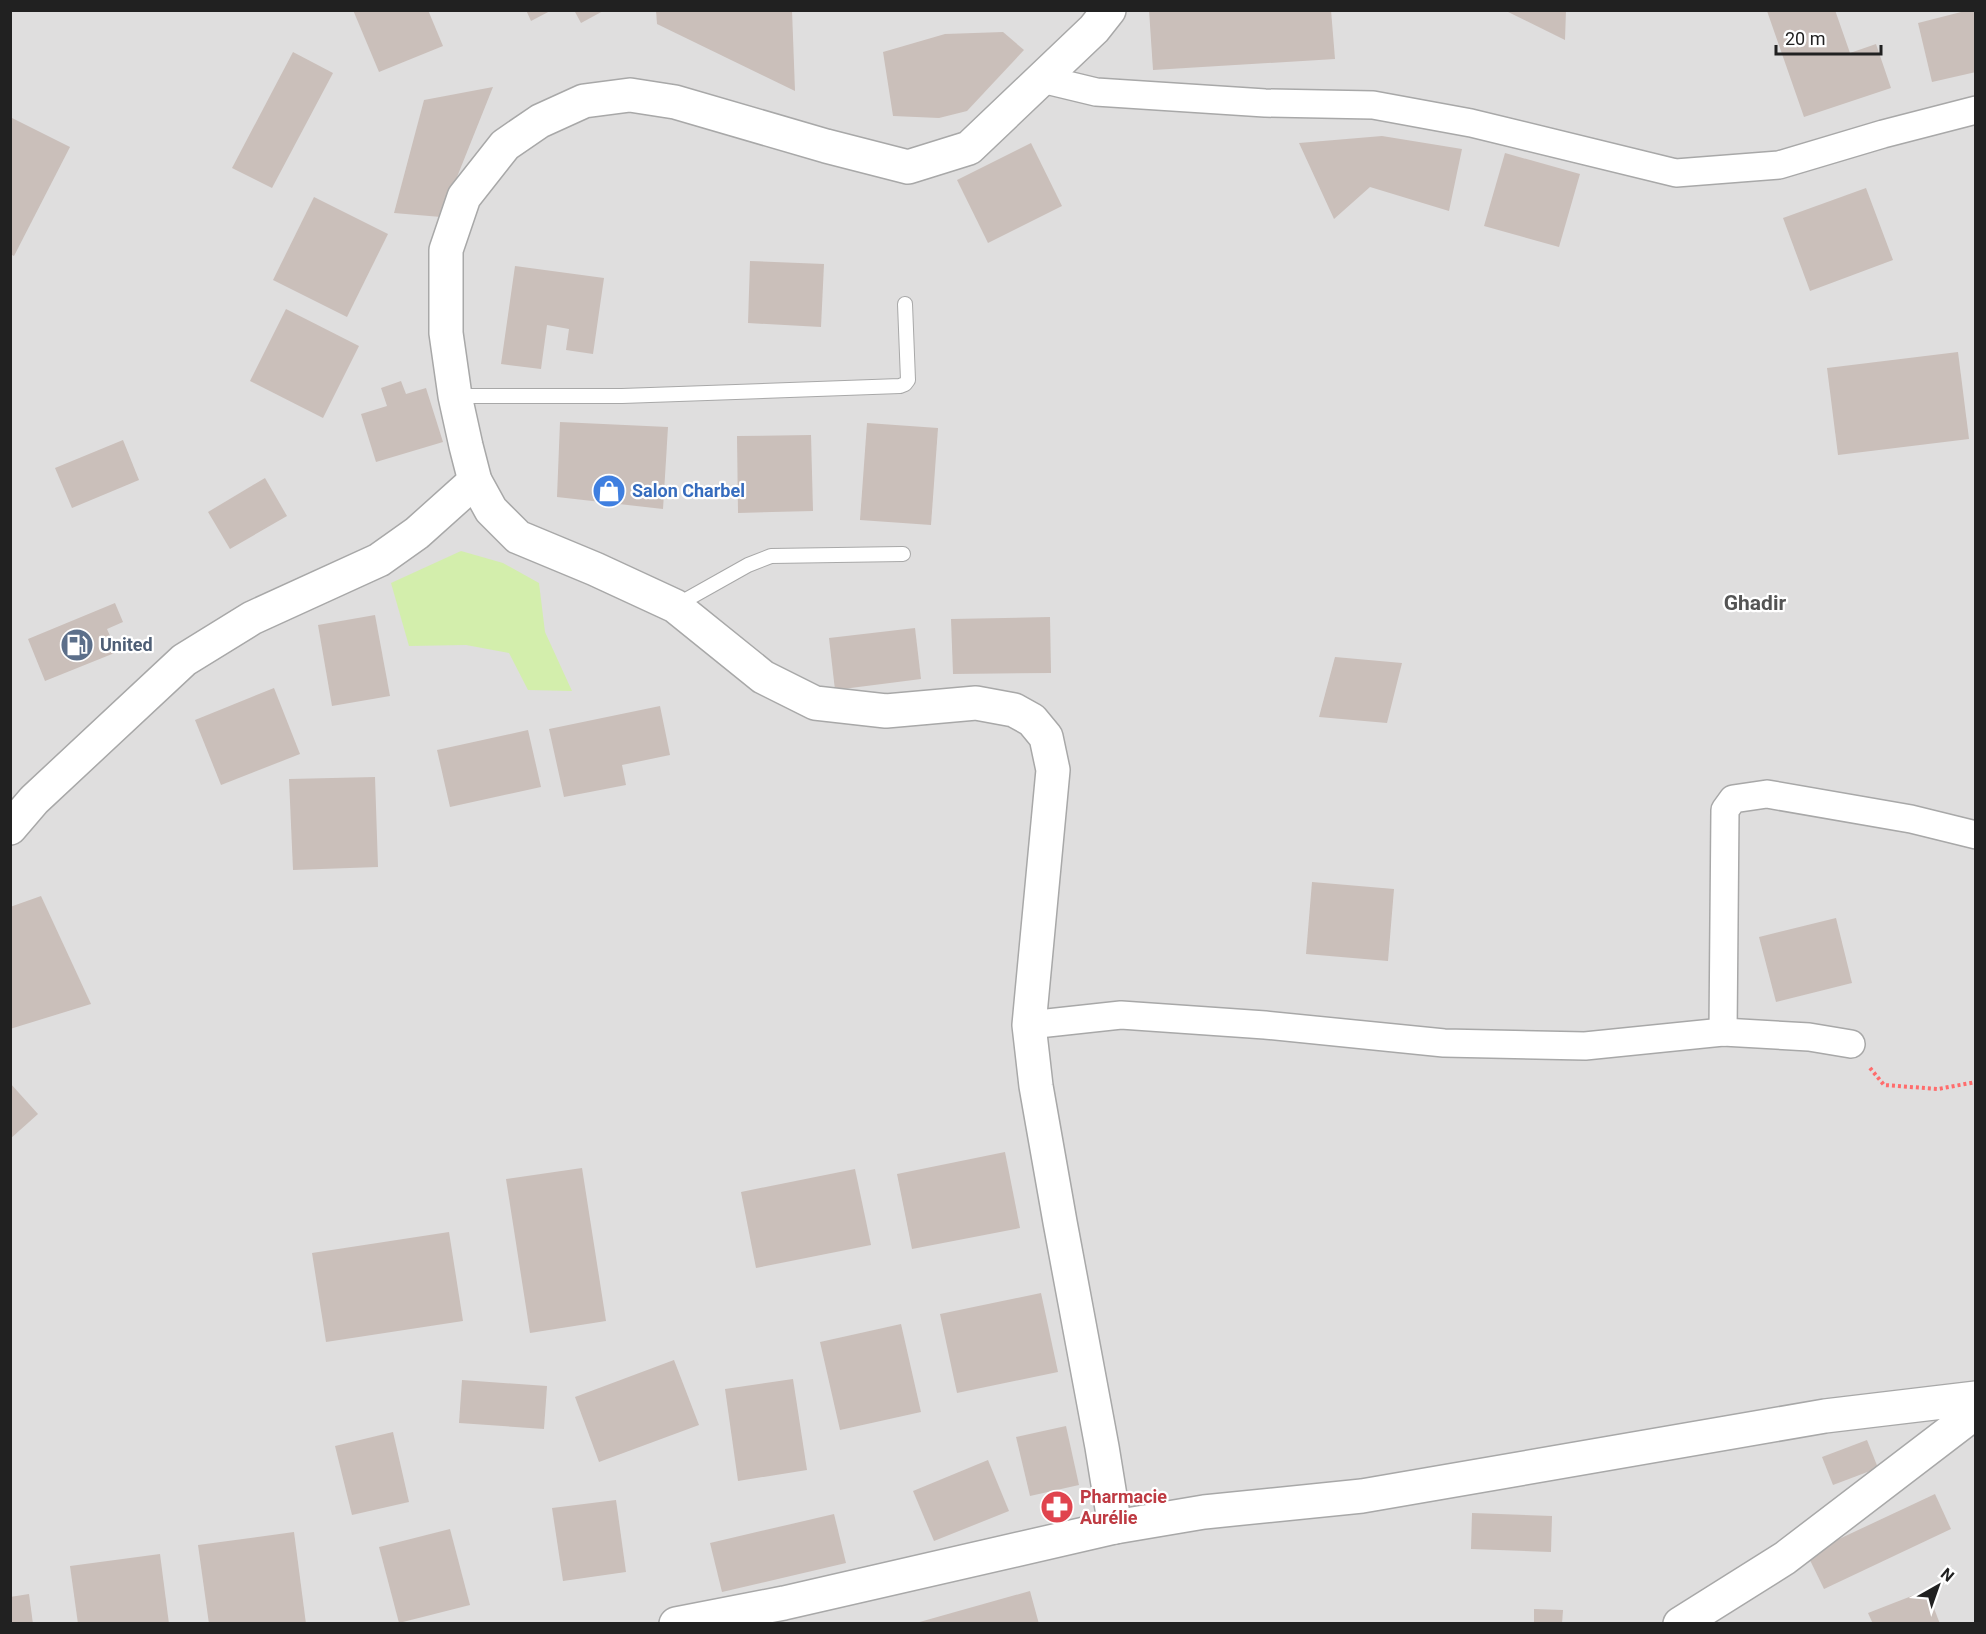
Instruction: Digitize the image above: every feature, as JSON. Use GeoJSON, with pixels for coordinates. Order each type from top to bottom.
{"type":"FeatureCollection","features":[{"type":"Feature","properties":{"kind":"street"},"geometry":{"type":"LineString","coordinates":[[1109,10],[1094,29],[969,148],[908,167],[826,146],[675,102],[630,94],[584,101],[540,121],[505,145],[464,197],[446,250],[446,333],[455,396],[475,481],[491,510],[518,537],[675,606],[763,677],[816,703],[885,711],[976,703],[1014,710],[1032,720],[1046,737],[1053,770],[1029,1025],[1036,1086],[1115,1527]]}},
{"type":"Feature","properties":{"kind":"street"},"geometry":{"type":"LineString","coordinates":[[1042,79],[1096,92],[1116,94],[1265,103],[1373,105],[1471,123],[1676,173],[1779,165],[1882,134],[1976,110]]}},
{"type":"Feature","properties":{"kind":"street"},"geometry":{"type":"LineString","coordinates":[[10,828],[34,800],[184,660],[252,618],[379,560],[417,533],[475,481]]}},
{"type":"Feature","properties":{"kind":"street"},"geometry":{"type":"LineString","coordinates":[[1723,1032],[1725,810],[1733,799],[1767,794],[1911,819],[1976,835]]}},
{"type":"Feature","properties":{"kind":"street"},"geometry":{"type":"LineString","coordinates":[[1029,1025],[1121,1015],[1265,1025],[1444,1043],[1585,1046],[1723,1032],[1809,1037],[1851,1044]]}},
{"type":"Feature","properties":{"kind":"street"},"geometry":{"type":"LineString","coordinates":[[676,1623],[784,1603],[1115,1527],[1204,1512],[1362,1496],[1825,1416],[1976,1398]]}},
{"type":"Feature","properties":{"kind":"street"},"geometry":{"type":"LineString","coordinates":[[1680,1623],[1785,1558],[1976,1412]]}},
{"type":"Feature","properties":{"kind":"lane"},"geometry":{"type":"LineString","coordinates":[[455,396],[622,396],[900,386],[908,380],[905,304]]}},
{"type":"Feature","properties":{"kind":"lane"},"geometry":{"type":"LineString","coordinates":[[675,606],[748,565],[771,556],[903,554]]}},
{"type":"Feature","properties":{"kind":"path"},"geometry":{"type":"LineString","coordinates":[[1851,1044],[1884,1085],[1938,1089],[1976,1082]]}},
{"type":"Feature","properties":{"kind":"shaded area"},"geometry":{"type":"Polygon","coordinates":[[[11,11],[1975,11],[1975,1623],[11,1623],[11,11]]]}},
{"type":"Feature","properties":{"kind":"green space"},"geometry":{"type":"Polygon","coordinates":[[[461,551],[503,563],[539,583],[545,632],[572,691],[528,690],[509,653],[466,645],[409,646],[391,583],[461,551]]]}},
{"type":"Feature","properties":{"kind":"building"},"geometry":{"type":"Polygon","coordinates":[[[353,10],[428,10],[443,46],[379,72],[353,10]]]}},
{"type":"Feature","properties":{"kind":"building"},"geometry":{"type":"Polygon","coordinates":[[[526,10],[552,10],[531,21],[526,10]]]}},
{"type":"Feature","properties":{"kind":"building"},"geometry":{"type":"Polygon","coordinates":[[[574,10],[605,10],[581,23],[574,10]]]}},
{"type":"Feature","properties":{"kind":"building"},"geometry":{"type":"Polygon","coordinates":[[[656,10],[792,10],[795,91],[657,24],[656,10]]]}},
{"type":"Feature","properties":{"kind":"building"},"geometry":{"type":"Polygon","coordinates":[[[1149,10],[1331,10],[1335,59],[1153,70],[1149,10]]]}},
{"type":"Feature","properties":{"kind":"building"},"geometry":{"type":"Polygon","coordinates":[[[1504,10],[1566,10],[1565,40],[1504,10]]]}},
{"type":"Feature","properties":{"kind":"building"},"geometry":{"type":"Polygon","coordinates":[[[1835,10],[1850,53],[1876,44],[1891,88],[1804,117],[1767,11],[1835,10]]]}},
{"type":"Feature","properties":{"kind":"building"},"geometry":{"type":"Polygon","coordinates":[[[1976,10],[1976,72],[1932,82],[1918,23],[1976,10]]]}},
{"type":"Feature","properties":{"kind":"building"},"geometry":{"type":"Polygon","coordinates":[[[1003,32],[1024,50],[967,111],[939,118],[893,116],[883,52],[945,34],[1003,32]]]}},
{"type":"Feature","properties":{"kind":"building"},"geometry":{"type":"Polygon","coordinates":[[[293,52],[333,73],[272,188],[232,168],[293,52]]]}},
{"type":"Feature","properties":{"kind":"building"},"geometry":{"type":"Polygon","coordinates":[[[493,87],[441,217],[394,213],[424,100],[493,87]]]}},
{"type":"Feature","properties":{"kind":"building"},"geometry":{"type":"Polygon","coordinates":[[[10,117],[70,147],[14,256],[10,254],[10,117]]]}},
{"type":"Feature","properties":{"kind":"building"},"geometry":{"type":"Polygon","coordinates":[[[1382,136],[1462,149],[1449,211],[1370,187],[1334,219],[1299,143],[1382,136]]]}},
{"type":"Feature","properties":{"kind":"building"},"geometry":{"type":"Polygon","coordinates":[[[1031,143],[1062,206],[988,243],[957,180],[1031,143]]]}},
{"type":"Feature","properties":{"kind":"building"},"geometry":{"type":"Polygon","coordinates":[[[1505,153],[1580,174],[1559,247],[1484,226],[1505,153]]]}},
{"type":"Feature","properties":{"kind":"building"},"geometry":{"type":"Polygon","coordinates":[[[1866,188],[1893,260],[1810,291],[1783,218],[1866,188]]]}},
{"type":"Feature","properties":{"kind":"building"},"geometry":{"type":"Polygon","coordinates":[[[314,197],[388,234],[347,317],[273,280],[314,197]]]}},
{"type":"Feature","properties":{"kind":"building"},"geometry":{"type":"Polygon","coordinates":[[[750,261],[824,264],[821,327],[748,323],[750,261]]]}},
{"type":"Feature","properties":{"kind":"building"},"geometry":{"type":"Polygon","coordinates":[[[515,266],[604,278],[593,354],[566,350],[569,329],[547,325],[541,369],[501,364],[515,266]]]}},
{"type":"Feature","properties":{"kind":"building"},"geometry":{"type":"Polygon","coordinates":[[[286,309],[359,346],[323,418],[250,381],[286,309]]]}},
{"type":"Feature","properties":{"kind":"building"},"geometry":{"type":"Polygon","coordinates":[[[1958,352],[1969,439],[1838,455],[1827,368],[1958,352]]]}},
{"type":"Feature","properties":{"kind":"building"},"geometry":{"type":"Polygon","coordinates":[[[401,381],[406,394],[426,388],[443,442],[376,462],[361,414],[387,406],[381,388],[401,381]]]}},
{"type":"Feature","properties":{"kind":"building"},"geometry":{"type":"Polygon","coordinates":[[[560,422],[668,427],[663,509],[557,497],[560,422]]]}},
{"type":"Feature","properties":{"kind":"building"},"geometry":{"type":"Polygon","coordinates":[[[867,423],[938,428],[931,525],[860,520],[867,423]]]}},
{"type":"Feature","properties":{"kind":"building"},"geometry":{"type":"Polygon","coordinates":[[[811,435],[813,511],[738,513],[737,436],[811,435]]]}},
{"type":"Feature","properties":{"kind":"building"},"geometry":{"type":"Polygon","coordinates":[[[123,440],[139,480],[72,508],[55,468],[123,440]]]}},
{"type":"Feature","properties":{"kind":"building"},"geometry":{"type":"Polygon","coordinates":[[[265,478],[287,516],[230,549],[208,512],[265,478]]]}},
{"type":"Feature","properties":{"kind":"building"},"geometry":{"type":"Polygon","coordinates":[[[115,603],[123,622],[107,629],[117,652],[45,681],[28,639],[115,603]]]}},
{"type":"Feature","properties":{"kind":"building"},"geometry":{"type":"Polygon","coordinates":[[[375,615],[390,696],[332,706],[318,625],[375,615]]]}},
{"type":"Feature","properties":{"kind":"building"},"geometry":{"type":"Polygon","coordinates":[[[1050,617],[1051,673],[953,674],[951,619],[1050,617]]]}},
{"type":"Feature","properties":{"kind":"building"},"geometry":{"type":"Polygon","coordinates":[[[915,628],[921,679],[835,690],[829,638],[915,628]]]}},
{"type":"Feature","properties":{"kind":"building"},"geometry":{"type":"Polygon","coordinates":[[[1335,657],[1402,663],[1387,723],[1319,717],[1335,657]]]}},
{"type":"Feature","properties":{"kind":"building"},"geometry":{"type":"Polygon","coordinates":[[[274,688],[300,754],[221,785],[195,720],[274,688]]]}},
{"type":"Feature","properties":{"kind":"building"},"geometry":{"type":"Polygon","coordinates":[[[660,706],[670,755],[622,765],[626,785],[564,797],[549,729],[660,706]]]}},
{"type":"Feature","properties":{"kind":"building"},"geometry":{"type":"Polygon","coordinates":[[[528,730],[541,787],[450,807],[437,750],[528,730]]]}},
{"type":"Feature","properties":{"kind":"building"},"geometry":{"type":"Polygon","coordinates":[[[375,777],[378,867],[293,870],[289,779],[375,777]]]}},
{"type":"Feature","properties":{"kind":"building"},"geometry":{"type":"Polygon","coordinates":[[[1312,882],[1394,889],[1388,961],[1306,954],[1312,882]]]}},
{"type":"Feature","properties":{"kind":"building"},"geometry":{"type":"Polygon","coordinates":[[[41,896],[91,1004],[10,1029],[10,907],[41,896]]]}},
{"type":"Feature","properties":{"kind":"building"},"geometry":{"type":"Polygon","coordinates":[[[1836,918],[1852,983],[1776,1002],[1759,937],[1836,918]]]}},
{"type":"Feature","properties":{"kind":"building"},"geometry":{"type":"Polygon","coordinates":[[[10,1083],[38,1114],[10,1139],[10,1083]]]}},
{"type":"Feature","properties":{"kind":"building"},"geometry":{"type":"Polygon","coordinates":[[[1005,1152],[1020,1228],[912,1249],[897,1174],[1005,1152]]]}},
{"type":"Feature","properties":{"kind":"building"},"geometry":{"type":"Polygon","coordinates":[[[582,1168],[606,1321],[530,1333],[506,1179],[582,1168]]]}},
{"type":"Feature","properties":{"kind":"building"},"geometry":{"type":"Polygon","coordinates":[[[855,1169],[871,1245],[756,1268],[741,1192],[855,1169]]]}},
{"type":"Feature","properties":{"kind":"building"},"geometry":{"type":"Polygon","coordinates":[[[449,1232],[463,1321],[326,1342],[312,1253],[449,1232]]]}},
{"type":"Feature","properties":{"kind":"building"},"geometry":{"type":"Polygon","coordinates":[[[1041,1293],[1058,1372],[957,1393],[940,1314],[1041,1293]]]}},
{"type":"Feature","properties":{"kind":"building"},"geometry":{"type":"Polygon","coordinates":[[[901,1324],[921,1412],[840,1430],[820,1342],[901,1324]]]}},
{"type":"Feature","properties":{"kind":"building"},"geometry":{"type":"Polygon","coordinates":[[[674,1360],[699,1425],[599,1462],[575,1397],[674,1360]]]}},
{"type":"Feature","properties":{"kind":"building"},"geometry":{"type":"Polygon","coordinates":[[[793,1379],[807,1470],[738,1481],[725,1389],[793,1379]]]}},
{"type":"Feature","properties":{"kind":"building"},"geometry":{"type":"Polygon","coordinates":[[[462,1380],[547,1386],[544,1429],[459,1423],[462,1380]]]}},
{"type":"Feature","properties":{"kind":"building"},"geometry":{"type":"Polygon","coordinates":[[[1066,1426],[1079,1485],[1030,1496],[1016,1437],[1066,1426]]]}},
{"type":"Feature","properties":{"kind":"building"},"geometry":{"type":"Polygon","coordinates":[[[393,1432],[409,1502],[352,1515],[335,1446],[393,1432]]]}},
{"type":"Feature","properties":{"kind":"building"},"geometry":{"type":"Polygon","coordinates":[[[1867,1440],[1878,1468],[1833,1485],[1822,1457],[1867,1440]]]}},
{"type":"Feature","properties":{"kind":"building"},"geometry":{"type":"Polygon","coordinates":[[[988,1460],[1009,1511],[934,1541],[913,1491],[988,1460]]]}},
{"type":"Feature","properties":{"kind":"building"},"geometry":{"type":"Polygon","coordinates":[[[1935,1494],[1951,1529],[1824,1589],[1807,1554],[1935,1494]]]}},
{"type":"Feature","properties":{"kind":"building"},"geometry":{"type":"Polygon","coordinates":[[[616,1500],[626,1572],[563,1581],[552,1508],[616,1500]]]}},
{"type":"Feature","properties":{"kind":"building"},"geometry":{"type":"Polygon","coordinates":[[[1472,1513],[1552,1516],[1551,1552],[1471,1549],[1472,1513]]]}},
{"type":"Feature","properties":{"kind":"building"},"geometry":{"type":"Polygon","coordinates":[[[834,1514],[846,1563],[722,1592],[710,1543],[834,1514]]]}},
{"type":"Feature","properties":{"kind":"building"},"geometry":{"type":"Polygon","coordinates":[[[450,1529],[470,1605],[399,1623],[379,1547],[450,1529]]]}},
{"type":"Feature","properties":{"kind":"building"},"geometry":{"type":"Polygon","coordinates":[[[294,1532],[306,1624],[209,1624],[198,1545],[294,1532]]]}},
{"type":"Feature","properties":{"kind":"building"},"geometry":{"type":"Polygon","coordinates":[[[160,1554],[169,1624],[78,1624],[70,1566],[160,1554]]]}},
{"type":"Feature","properties":{"kind":"building"},"geometry":{"type":"Polygon","coordinates":[[[1927,1590],[1940,1624],[1873,1624],[1868,1613],[1927,1590]]]}},
{"type":"Feature","properties":{"kind":"building"},"geometry":{"type":"Polygon","coordinates":[[[1030,1591],[1039,1624],[916,1624],[916,1623],[1030,1591]]]}},
{"type":"Feature","properties":{"kind":"building"},"geometry":{"type":"Polygon","coordinates":[[[29,1594],[33,1624],[10,1624],[10,1597],[29,1594]]]}},
{"type":"Feature","properties":{"kind":"building"},"geometry":{"type":"Polygon","coordinates":[[[1534,1609],[1563,1610],[1562,1624],[1534,1624],[1534,1609]]]}},
{"type":"Feature","properties":{"kind":"place","name":"Salon Charbel"},"geometry":{"type":"Point","coordinates":[609,491]}},
{"type":"Feature","properties":{"kind":"place","name":"United"},"geometry":{"type":"Point","coordinates":[77,645]}},
{"type":"Feature","properties":{"kind":"place","name":"Pharmacie Aurélie"},"geometry":{"type":"Point","coordinates":[1057,1507]}},
{"type":"Feature","properties":{"kind":"district","name":"Ghadir"},"geometry":{"type":"Point","coordinates":[1755,603]}}]}
